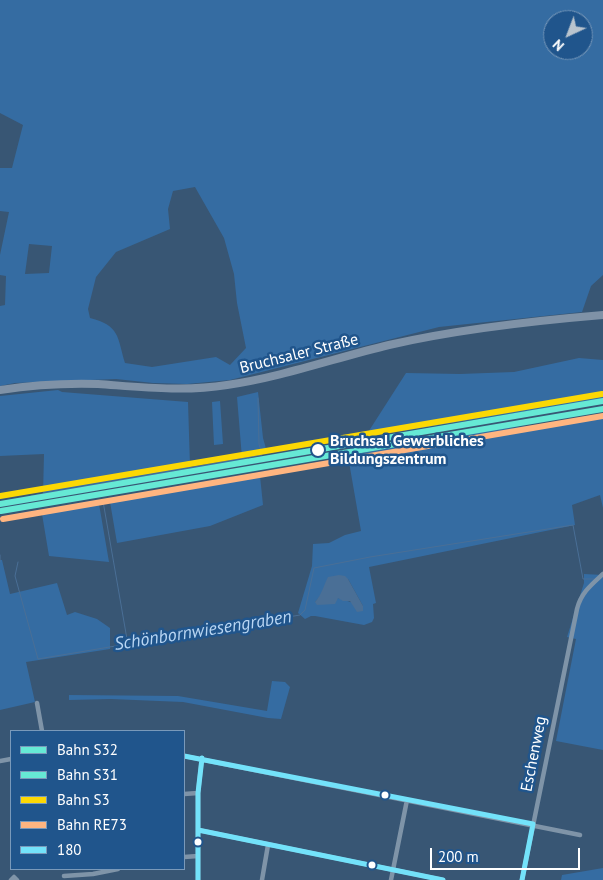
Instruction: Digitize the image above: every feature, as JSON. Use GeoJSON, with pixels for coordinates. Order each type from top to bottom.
{"type":"FeatureCollection","features":[{"type":"Feature","properties":{"kind":"main road","name":"Bruchsaler Straße"},"geometry":{"type":"LineString","coordinates":[[0,390],[62,384],[97,384],[148,388],[213,387],[259,379],[389,345],[453,332],[603,314]]}},
{"type":"Feature","properties":{"kind":"street","name":"Eschenweg"},"geometry":{"type":"LineString","coordinates":[[522,880],[579,601],[586,589],[603,574]]}},
{"type":"Feature","properties":{"kind":"street"},"geometry":{"type":"LineString","coordinates":[[37,703],[42,730]]}},
{"type":"Feature","properties":{"kind":"street"},"geometry":{"type":"LineString","coordinates":[[185,756],[533,824],[580,835]]}},
{"type":"Feature","properties":{"kind":"street"},"geometry":{"type":"LineString","coordinates":[[198,880],[198,793],[202,758]]}},
{"type":"Feature","properties":{"kind":"street"},"geometry":{"type":"LineString","coordinates":[[185,794],[198,793]]}},
{"type":"Feature","properties":{"kind":"street"},"geometry":{"type":"LineString","coordinates":[[391,880],[407,800]]}},
{"type":"Feature","properties":{"kind":"street"},"geometry":{"type":"LineString","coordinates":[[198,830],[443,880]]}},
{"type":"Feature","properties":{"kind":"street"},"geometry":{"type":"LineString","coordinates":[[262,880],[268,845]]}},
{"type":"Feature","properties":{"kind":"street"},"geometry":{"type":"LineString","coordinates":[[185,857],[198,856]]}},
{"type":"Feature","properties":{"kind":"street"},"geometry":{"type":"LineString","coordinates":[[64,876],[93,874],[113,870]]}},
{"type":"Feature","properties":{"kind":"street"},"geometry":{"type":"LineString","coordinates":[[11,880],[14,877],[17,880]]}},
{"type":"Feature","properties":{"kind":"shaded area"},"geometry":{"type":"Polygon","coordinates":[[[0,0],[603,0],[603,275],[591,286],[582,312],[439,327],[230,380],[187,384],[116,379],[15,383],[0,386],[0,306],[5,305],[6,276],[0,275],[0,255],[9,212],[0,211],[0,168],[12,168],[23,125],[0,113],[0,0]],[[195,187],[173,191],[168,209],[170,229],[116,252],[96,277],[88,309],[90,318],[107,325],[116,333],[125,363],[152,367],[216,357],[230,365],[246,348],[237,303],[234,274],[224,238],[195,187]],[[29,244],[25,274],[49,273],[52,246],[29,244]]]}},
{"type":"Feature","properties":{"kind":"shaded area"},"geometry":{"type":"Polygon","coordinates":[[[579,358],[603,360],[603,399],[365,437],[406,373],[514,372],[579,358]]]}},
{"type":"Feature","properties":{"kind":"shaded area"},"geometry":{"type":"Polygon","coordinates":[[[58,390],[62,392],[188,402],[190,466],[192,467],[242,458],[237,397],[258,392],[263,438],[267,452],[248,458],[248,461],[43,495],[44,454],[0,456],[0,396],[58,390]]]}},
{"type":"Feature","properties":{"kind":"shaded area"},"geometry":{"type":"Polygon","coordinates":[[[220,401],[223,444],[214,445],[212,402],[220,401]]]}},
{"type":"Feature","properties":{"kind":"shaded area"},"geometry":{"type":"Polygon","coordinates":[[[603,418],[603,508],[600,495],[572,505],[575,525],[369,567],[376,603],[373,604],[374,618],[372,622],[364,625],[315,616],[305,619],[298,613],[312,566],[313,544],[329,543],[345,535],[361,531],[349,462],[351,455],[411,444],[412,440],[603,418]],[[348,579],[322,594],[315,602],[338,598],[363,606],[348,579]]]}},
{"type":"Feature","properties":{"kind":"shaded area"},"geometry":{"type":"Polygon","coordinates":[[[260,476],[263,505],[210,526],[117,543],[110,502],[260,476]]]}},
{"type":"Feature","properties":{"kind":"shaded area"},"geometry":{"type":"Polygon","coordinates":[[[99,504],[109,562],[49,556],[42,514],[99,504]]]}},
{"type":"Feature","properties":{"kind":"shaded area"},"geometry":{"type":"Polygon","coordinates":[[[0,560],[2,560],[10,594],[57,583],[67,615],[75,612],[97,619],[110,628],[110,649],[26,662],[35,702],[0,710],[0,560]]]}},
{"type":"Feature","properties":{"kind":"shaded area"},"geometry":{"type":"Polygon","coordinates":[[[584,574],[603,575],[603,750],[556,741],[576,639],[567,637],[584,583],[584,574]]]}},
{"type":"Feature","properties":{"kind":"shaded area"},"geometry":{"type":"Polygon","coordinates":[[[345,576],[348,579],[363,606],[363,611],[357,612],[350,601],[343,601],[338,598],[335,604],[317,605],[315,602],[328,577],[345,576]]]}},
{"type":"Feature","properties":{"kind":"shaded area"},"geometry":{"type":"Polygon","coordinates":[[[272,681],[285,682],[290,687],[281,719],[183,702],[111,699],[69,700],[69,695],[178,696],[267,711],[272,681]]]}},
{"type":"Feature","properties":{"kind":"shaded area"},"geometry":{"type":"Polygon","coordinates":[[[603,868],[603,880],[561,880],[562,875],[603,868]]]}},
{"type":"Feature","properties":{"kind":"waterway"},"geometry":{"type":"LineString","coordinates":[[31,496],[262,455],[259,444],[258,398]]}},
{"type":"Feature","properties":{"kind":"waterway"},"geometry":{"type":"LineString","coordinates":[[103,501],[128,645]]}},
{"type":"Feature","properties":{"kind":"waterway","name":"Schönbornwiesengraben"},"geometry":{"type":"LineString","coordinates":[[18,562],[15,576],[38,659],[300,615],[305,610],[314,568],[370,557],[573,525],[583,579],[594,579]]}},
{"type":"Feature","properties":{"kind":"waterway"},"geometry":{"type":"LineString","coordinates":[[0,555],[0,562]]}},
{"type":"Feature","properties":{"kind":"rail line","name":"S3"},"geometry":{"type":"LineString","coordinates":[[0,496],[602,394]]}},
{"type":"Feature","properties":{"kind":"rail line","name":"S32"},"geometry":{"type":"LineString","coordinates":[[0,504],[603,401]]}},
{"type":"Feature","properties":{"kind":"rail line","name":"S31"},"geometry":{"type":"LineString","coordinates":[[1,511],[603,409]]}},
{"type":"Feature","properties":{"kind":"rail line","name":"RE73"},"geometry":{"type":"LineString","coordinates":[[3,519],[603,416]]}},
{"type":"Feature","properties":{"kind":"transit line","name":"180"},"geometry":{"type":"LineString","coordinates":[[185,756],[533,824],[522,880]]}},
{"type":"Feature","properties":{"kind":"transit line","name":"180"},"geometry":{"type":"LineString","coordinates":[[198,880],[198,793],[202,758]]}},
{"type":"Feature","properties":{"kind":"transit line","name":"180"},"geometry":{"type":"LineString","coordinates":[[198,830],[443,880]]}},
{"type":"Feature","properties":{"kind":"place","name":"Bruchsal Gewerbliches Bildungszentrum"},"geometry":{"type":"Point","coordinates":[318,450]}}]}
